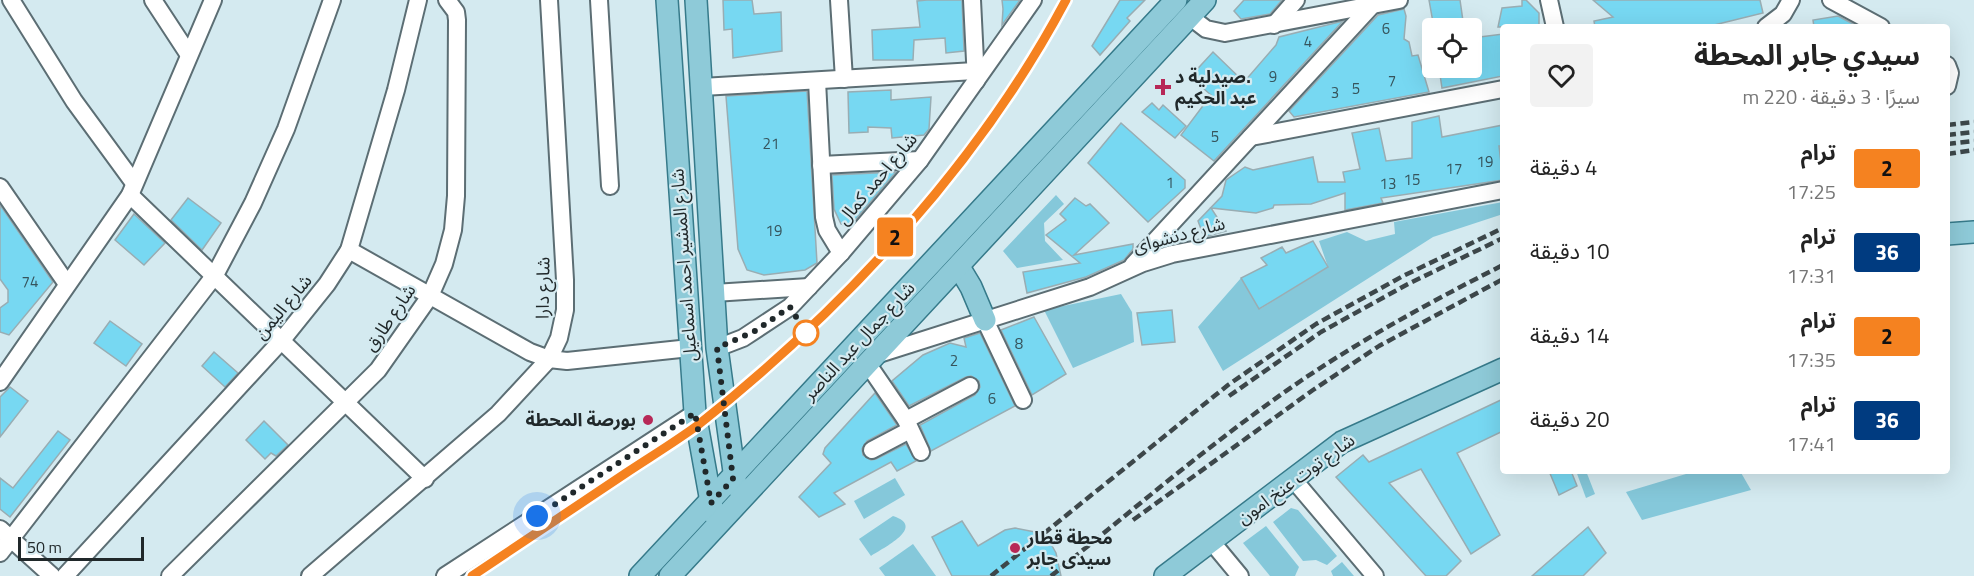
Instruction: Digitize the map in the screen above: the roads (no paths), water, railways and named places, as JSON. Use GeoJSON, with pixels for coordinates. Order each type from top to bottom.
{"type":"FeatureCollection","features":[{"type":"Feature","properties":{"kind":"main road","name":"شارع المشير احمد اسماعيل"},"geometry":{"type":"LineString","coordinates":[[667,0],[695,413],[715,528]]}},
{"type":"Feature","properties":{"kind":"main road","name":"شارع المشير احمد اسماعيل"},"geometry":{"type":"LineString","coordinates":[[696,0],[717,348],[733,479],[741,499]]}},
{"type":"Feature","properties":{"kind":"main road","name":"شارع جمال عبد الناصر"},"geometry":{"type":"LineString","coordinates":[[640,576],[1183,8],[1205,0]]}},
{"type":"Feature","properties":{"kind":"main road","name":"شارع جمال عبد الناصر"},"geometry":{"type":"LineString","coordinates":[[670,576],[959,267],[1183,8]]}},
{"type":"Feature","properties":{"kind":"main road"},"geometry":{"type":"LineString","coordinates":[[1950,234],[1974,232]]}},
{"type":"Feature","properties":{"kind":"main road"},"geometry":{"type":"LineString","coordinates":[[959,267],[985,320]]}},
{"type":"Feature","properties":{"kind":"main road","name":"شارع توت عنخ امون"},"geometry":{"type":"LineString","coordinates":[[1165,576],[1330,449],[1354,435],[1500,370]]}},
{"type":"Feature","properties":{"kind":"street"},"geometry":{"type":"LineString","coordinates":[[11,0],[132,189],[215,275],[425,479]]}},
{"type":"Feature","properties":{"kind":"street"},"geometry":{"type":"LineString","coordinates":[[153,0],[189,55]]}},
{"type":"Feature","properties":{"kind":"street"},"geometry":{"type":"LineString","coordinates":[[0,382],[132,189],[213,0]]}},
{"type":"Feature","properties":{"kind":"street"},"geometry":{"type":"LineString","coordinates":[[0,553],[6,534],[215,275],[253,203],[286,129],[332,0]]}},
{"type":"Feature","properties":{"kind":"street","name":"شارع اليمن"},"geometry":{"type":"LineString","coordinates":[[65,576],[282,340],[327,284],[350,250],[393,100],[418,0]]}},
{"type":"Feature","properties":{"kind":"street","name":"شارع طارق"},"geometry":{"type":"LineString","coordinates":[[170,576],[378,370],[430,296],[444,264],[453,230],[456,196],[457,20],[456,12],[447,0]]}},
{"type":"Feature","properties":{"kind":"street","name":"شارع دارا"},"geometry":{"type":"LineString","coordinates":[[310,576],[498,414],[549,359],[559,338],[566,310],[549,0]]}},
{"type":"Feature","properties":{"kind":"street"},"geometry":{"type":"LineString","coordinates":[[599,0],[610,186]]}},
{"type":"Feature","properties":{"kind":"street"},"geometry":{"type":"LineString","coordinates":[[839,0],[844,79]]}},
{"type":"Feature","properties":{"kind":"street"},"geometry":{"type":"LineString","coordinates":[[702,87],[844,79],[976,77],[972,0]]}},
{"type":"Feature","properties":{"kind":"street","name":"شارع احمد كمال"},"geometry":{"type":"LineString","coordinates":[[717,348],[767,324],[790,307],[841,253],[920,160],[976,77],[1033,0]]}},
{"type":"Feature","properties":{"kind":"street"},"geometry":{"type":"LineString","coordinates":[[1274,24],[1296,0]]}},
{"type":"Feature","properties":{"kind":"street"},"geometry":{"type":"LineString","coordinates":[[1183,8],[1206,29],[1219,33],[1274,24],[1374,2],[1398,0]]}},
{"type":"Feature","properties":{"kind":"street"},"geometry":{"type":"LineString","coordinates":[[1550,0],[1554,24]]}},
{"type":"Feature","properties":{"kind":"street"},"geometry":{"type":"LineString","coordinates":[[1770,24],[1783,14],[1791,0]]}},
{"type":"Feature","properties":{"kind":"street"},"geometry":{"type":"LineString","coordinates":[[1831,0],[1875,24]]}},
{"type":"Feature","properties":{"kind":"street"},"geometry":{"type":"LineString","coordinates":[[1128,270],[1374,2]]}},
{"type":"Feature","properties":{"kind":"street"},"geometry":{"type":"LineString","coordinates":[[817,81],[825,224],[841,253]]}},
{"type":"Feature","properties":{"kind":"street"},"geometry":{"type":"LineString","coordinates":[[1251,137],[1500,90]]}},
{"type":"Feature","properties":{"kind":"street"},"geometry":{"type":"LineString","coordinates":[[821,165],[920,160]]}},
{"type":"Feature","properties":{"kind":"street"},"geometry":{"type":"LineString","coordinates":[[0,187],[67,285]]}},
{"type":"Feature","properties":{"kind":"street","name":"شارع دنشواى"},"geometry":{"type":"LineString","coordinates":[[871,359],[1090,287],[1128,270],[1187,250],[1500,191]]}},
{"type":"Feature","properties":{"kind":"street"},"geometry":{"type":"LineString","coordinates":[[350,250],[530,352],[549,359],[567,361],[690,348]]}},
{"type":"Feature","properties":{"kind":"street"},"geometry":{"type":"LineString","coordinates":[[714,292],[809,287]]}},
{"type":"Feature","properties":{"kind":"street"},"geometry":{"type":"LineString","coordinates":[[985,320],[1023,400]]}},
{"type":"Feature","properties":{"kind":"street"},"geometry":{"type":"LineString","coordinates":[[871,359],[921,452]]}},
{"type":"Feature","properties":{"kind":"street"},"geometry":{"type":"LineString","coordinates":[[872,450],[970,386]]}},
{"type":"Feature","properties":{"kind":"street"},"geometry":{"type":"LineString","coordinates":[[445,576],[695,413]]}},
{"type":"Feature","properties":{"kind":"street"},"geometry":{"type":"LineString","coordinates":[[1293,479],[1375,576]]}},
{"type":"Feature","properties":{"kind":"street"},"geometry":{"type":"LineString","coordinates":[[6,534],[52,576]]}},
{"type":"Feature","properties":{"kind":"street"},"geometry":{"type":"LineString","coordinates":[[1211,541],[1240,576]]}},
{"type":"Feature","properties":{"kind":"railway"},"geometry":{"type":"LineString","coordinates":[[1950,125],[1974,122]]}},
{"type":"Feature","properties":{"kind":"railway"},"geometry":{"type":"LineString","coordinates":[[1950,135],[1974,132]]}},
{"type":"Feature","properties":{"kind":"railway"},"geometry":{"type":"LineString","coordinates":[[1950,144],[1974,141]]}},
{"type":"Feature","properties":{"kind":"railway"},"geometry":{"type":"LineString","coordinates":[[1950,154],[1974,150]]}},
{"type":"Feature","properties":{"kind":"railway"},"geometry":{"type":"LineString","coordinates":[[991,576],[1228,385],[1316,324],[1403,276],[1500,229]]}},
{"type":"Feature","properties":{"kind":"railway"},"geometry":{"type":"LineString","coordinates":[[1229,396],[1321,332],[1408,284],[1500,239]]}},
{"type":"Feature","properties":{"kind":"railway"},"geometry":{"type":"LineString","coordinates":[[1051,576],[1206,451],[1302,380],[1401,320],[1500,267]]}},
{"type":"Feature","properties":{"kind":"railway"},"geometry":{"type":"LineString","coordinates":[[1133,520],[1313,390],[1379,346],[1500,281]]}},
{"type":"Feature","properties":{"kind":"tram line","name":"2"},"geometry":{"type":"LineString","coordinates":[[472,576],[697,425],[806,333],[866,270],[969,151],[1007,99],[1066,0]]}},
{"type":"Feature","properties":{"kind":"place","name":"صيدلية د. عبد الحكيم"},"geometry":{"type":"Point","coordinates":[1163,87]}},
{"type":"Feature","properties":{"kind":"place","name":"بورصة المحطة"},"geometry":{"type":"Point","coordinates":[648,420]}},
{"type":"Feature","properties":{"kind":"place","name":"محطة قطار سيدى جابر"},"geometry":{"type":"Point","coordinates":[1015,548]}}]}
